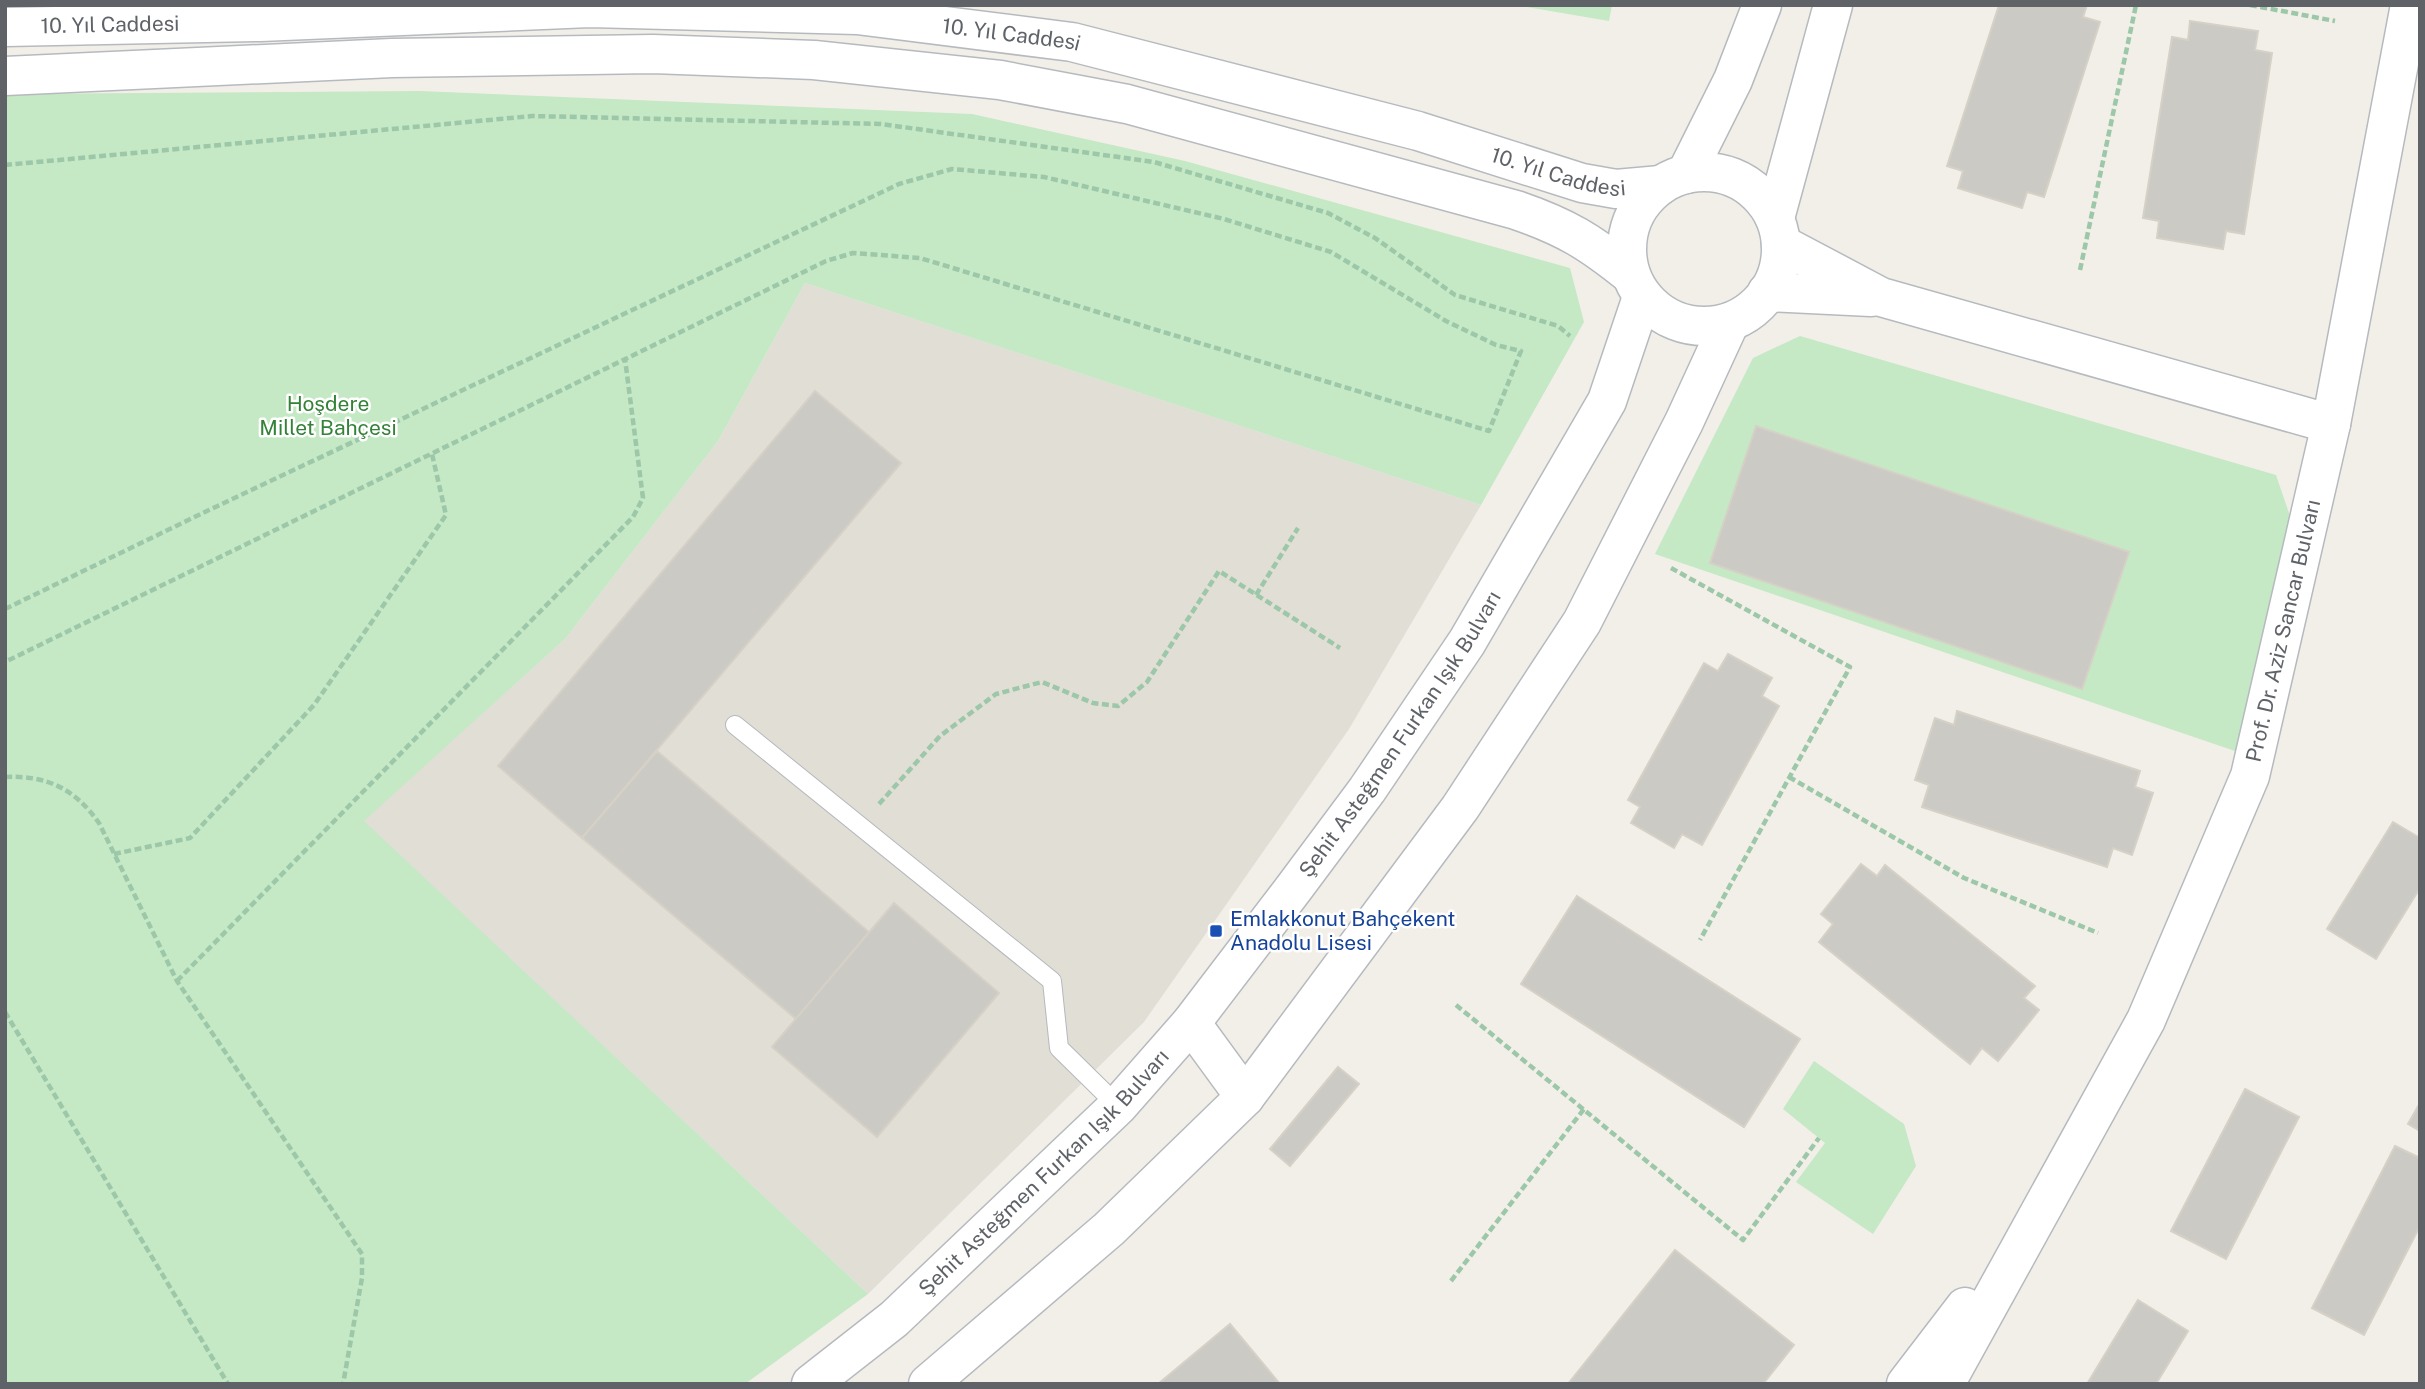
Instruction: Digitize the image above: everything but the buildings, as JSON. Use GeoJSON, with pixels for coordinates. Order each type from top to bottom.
{"type":"FeatureCollection","features":[{"type":"Feature","properties":{"kind":"street"},"geometry":{"type":"LineString","coordinates":[[1762,5],[1733,80],[1673,179],[1642,204],[1630,228],[1626,252],[1637,286],[1661,313],[1682,324],[1706,327],[1730,322],[1751,310],[1768,292],[1778,271],[1778,231],[1833,5]]}},
{"type":"Feature","properties":{"kind":"street","name":"Prof. Dr. Aziz Sancar Bulvarı"},"geometry":{"type":"LineString","coordinates":[[1945,1384],[2146,1020],[2250,776],[2331,424],[2410,5]]}},
{"type":"Feature","properties":{"kind":"street","name":"10. Yıl Caddesi"},"geometry":{"type":"LineString","coordinates":[[5,27],[260,22],[590,8],[857,15],[1072,41],[1418,131],[1582,183],[1616,189],[1673,179]]}},
{"type":"Feature","properties":{"kind":"street","name":"10. Yıl Caddesi"},"geometry":{"type":"LineString","coordinates":[[5,76],[392,58],[653,54],[814,60],[1000,80],[1127,104],[1516,210],[1560,225],[1588,241],[1637,286]]}},
{"type":"Feature","properties":{"kind":"street"},"geometry":{"type":"LineString","coordinates":[[1673,179],[1712,172],[1738,179],[1760,195],[1778,231],[1881,297]]}},
{"type":"Feature","properties":{"kind":"street","name":"Şehit Asteğmen Furkan Işık Bulvarı"},"geometry":{"type":"LineString","coordinates":[[811,1384],[894,1320],[1118,1107],[1191,1023],[1367,790],[1467,642],[1607,401],[1637,286]]}},
{"type":"Feature","properties":{"kind":"street"},"geometry":{"type":"LineString","coordinates":[[1768,292],[1881,297],[2331,424]]}},
{"type":"Feature","properties":{"kind":"street"},"geometry":{"type":"LineString","coordinates":[[928,1384],[1108,1229],[1245,1097],[1460,808],[1582,622],[1684,422],[1730,322]]}},
{"type":"Feature","properties":{"kind":"street"},"geometry":{"type":"LineString","coordinates":[[1191,1023],[1245,1097]]}},
{"type":"Feature","properties":{"kind":"street","name":"Prof. Dr. Aziz Sancar Bulvarı"},"geometry":{"type":"LineString","coordinates":[[1906,1384],[2035,1217]]}},
{"type":"Feature","properties":{"kind":"lane"},"geometry":{"type":"LineString","coordinates":[[734,725],[1052,981],[1059,1048],[1118,1107]]}},
{"type":"Feature","properties":{"kind":"path"},"geometry":{"type":"LineString","coordinates":[[2080,270],[2136,5]]}},
{"type":"Feature","properties":{"kind":"path"},"geometry":{"type":"LineString","coordinates":[[2250,5],[2335,22]]}},
{"type":"Feature","properties":{"kind":"path"},"geometry":{"type":"LineString","coordinates":[[5,165],[533,116],[881,124],[1154,162],[1328,213],[1375,238],[1455,295],[1558,326],[1570,336]]}},
{"type":"Feature","properties":{"kind":"path"},"geometry":{"type":"LineString","coordinates":[[5,609],[899,184],[952,169],[1044,177],[1224,219],[1331,252],[1446,321],[1496,345],[1521,351],[1489,431],[920,258],[853,253],[826,261],[5,662]]}},
{"type":"Feature","properties":{"kind":"path"},"geometry":{"type":"LineString","coordinates":[[177,981],[633,517],[643,498],[625,359]]}},
{"type":"Feature","properties":{"kind":"path"},"geometry":{"type":"LineString","coordinates":[[114,854],[190,838],[314,705],[446,515],[432,454]]}},
{"type":"Feature","properties":{"kind":"path"},"geometry":{"type":"LineString","coordinates":[[1256,595],[1298,528]]}},
{"type":"Feature","properties":{"kind":"path"},"geometry":{"type":"LineString","coordinates":[[1671,568],[1850,667],[1700,940]]}},
{"type":"Feature","properties":{"kind":"path"},"geometry":{"type":"LineString","coordinates":[[859,825],[940,736],[996,694],[1042,682],[1093,703],[1118,706],[1147,681],[1219,571],[1340,648]]}},
{"type":"Feature","properties":{"kind":"path"},"geometry":{"type":"LineString","coordinates":[[5,777],[28,776],[69,791],[91,812],[177,981],[362,1254],[362,1278],[343,1384]]}},
{"type":"Feature","properties":{"kind":"path"},"geometry":{"type":"LineString","coordinates":[[1789,777],[1964,878],[2098,933]]}},
{"type":"Feature","properties":{"kind":"path"},"geometry":{"type":"LineString","coordinates":[[1456,1005],[1743,1240],[1819,1138]]}},
{"type":"Feature","properties":{"kind":"path"},"geometry":{"type":"LineString","coordinates":[[5,1012],[228,1384]]}},
{"type":"Feature","properties":{"kind":"path"},"geometry":{"type":"LineString","coordinates":[[1451,1281],[1584,1109]]}},
{"type":"Feature","properties":{"kind":"shaded area"},"geometry":{"type":"Polygon","coordinates":[[[805,283],[1481,505],[1349,729],[1144,1022],[868,1294],[363,821],[565,639],[718,441],[805,283]]]}},
{"type":"Feature","properties":{"kind":"green space"},"geometry":{"type":"Polygon","coordinates":[[[1516,5],[1612,5],[1609,21],[1516,5]]]}},
{"type":"Feature","properties":{"kind":"green space","name":"Hoşdere Millet Bahçesi"},"geometry":{"type":"Polygon","coordinates":[[[420,91],[972,114],[1185,161],[1570,268],[1584,322],[1481,505],[805,283],[718,441],[565,639],[364,821],[868,1294],[745,1384],[5,1384],[5,94],[420,91]]]}},
{"type":"Feature","properties":{"kind":"green space"},"geometry":{"type":"Polygon","coordinates":[[[1800,336],[2276,475],[2291,519],[2238,752],[1655,554],[1753,358],[1800,336]]]}},
{"type":"Feature","properties":{"kind":"green space"},"geometry":{"type":"Polygon","coordinates":[[[1814,1061],[1904,1124],[1916,1166],[1873,1234],[1796,1182],[1825,1143],[1783,1109],[1814,1061]]]}},
{"type":"Feature","properties":{"kind":"place","name":"Emlakkonut Bahçekent Anadolu Lisesi"},"geometry":{"type":"Point","coordinates":[1216,931]}}]}
